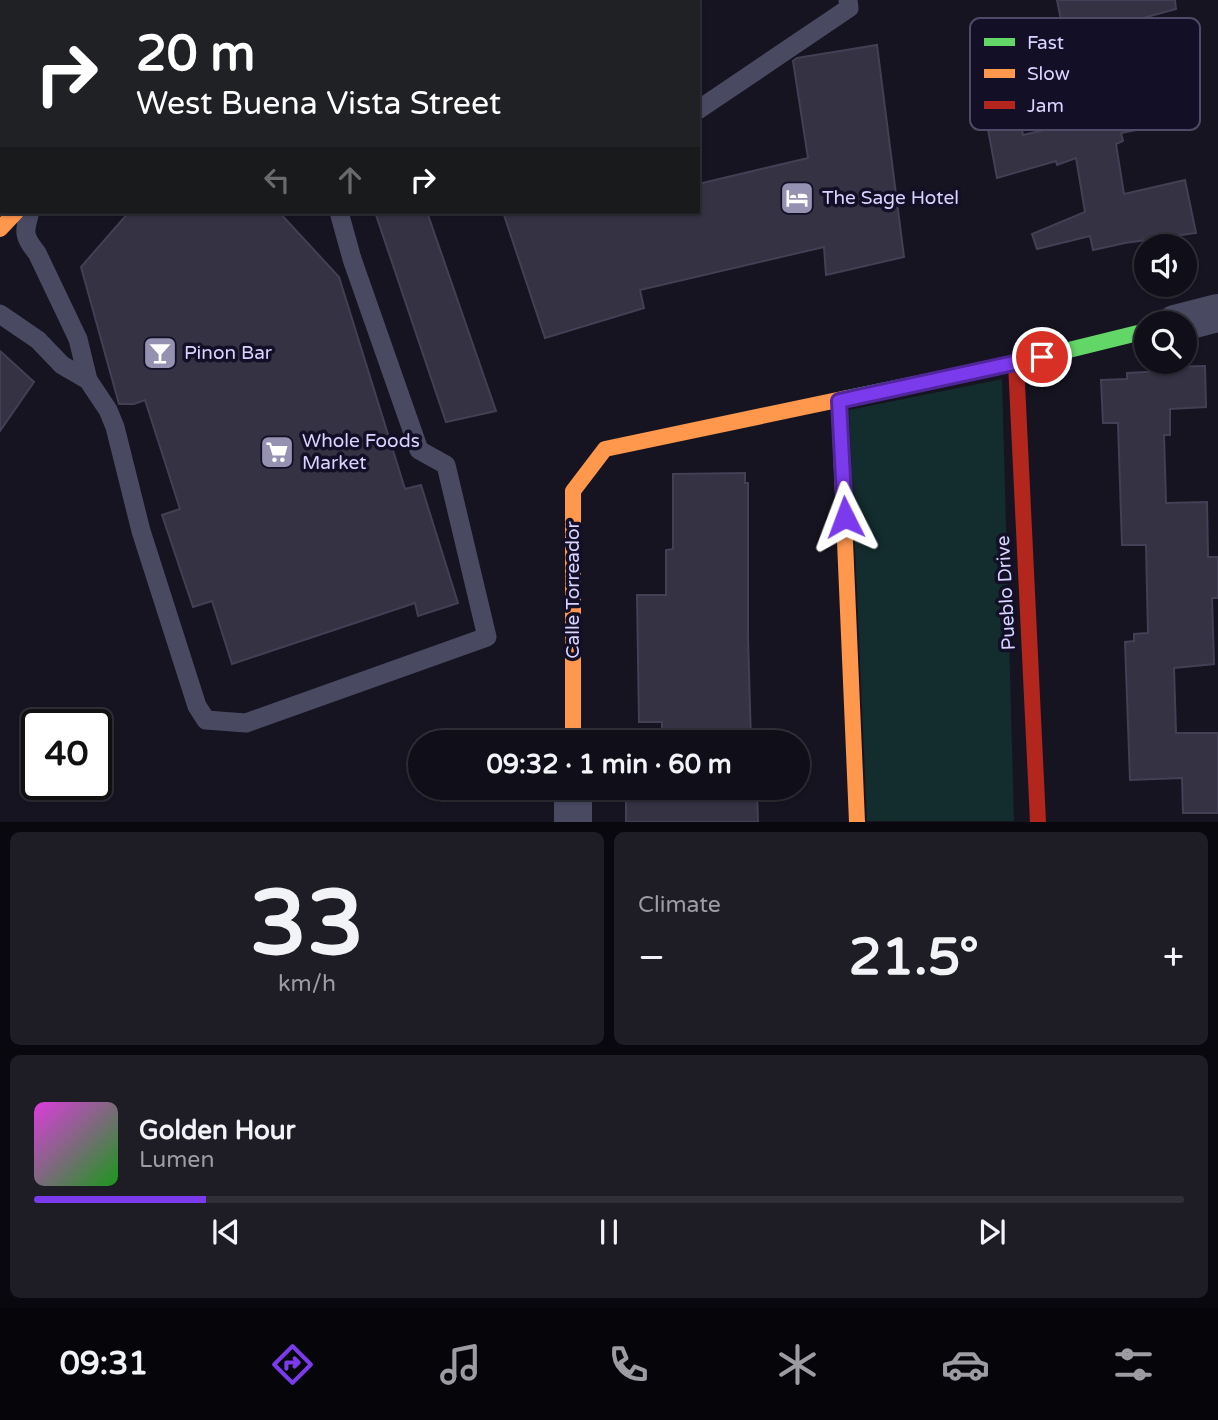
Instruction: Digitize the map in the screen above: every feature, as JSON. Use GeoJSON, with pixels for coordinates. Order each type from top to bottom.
{"type":"FeatureCollection","features":[{"type":"Feature","properties":{"kind":"street"},"geometry":{"type":"LineString","coordinates":[[0,229],[14,214]]}},
{"type":"Feature","properties":{"kind":"street"},"geometry":{"type":"LineString","coordinates":[[1197,318],[1218,313]]}},
{"type":"Feature","properties":{"kind":"street"},"geometry":{"type":"LineString","coordinates":[[858,821],[839,401],[1016,363],[1134,334]]}},
{"type":"Feature","properties":{"kind":"street","name":"Pueblo Drive"},"geometry":{"type":"LineString","coordinates":[[1016,363],[1038,821]]}},
{"type":"Feature","properties":{"kind":"street","name":"Calle Torreador"},"geometry":{"type":"LineString","coordinates":[[573,730],[573,491],[605,449],[839,401]]}},
{"type":"Feature","properties":{"kind":"street"},"geometry":{"type":"LineString","coordinates":[[573,800],[573,821]]}},
{"type":"Feature","properties":{"kind":"lane"},"geometry":{"type":"LineString","coordinates":[[700,109],[849,8],[848,0]]}},
{"type":"Feature","properties":{"kind":"lane"},"geometry":{"type":"LineString","coordinates":[[29,214],[24,230],[78,340],[88,380],[108,410],[115,427],[141,531],[197,706],[206,720],[246,723],[487,637],[446,465],[419,450],[352,259],[340,214]]}},
{"type":"Feature","properties":{"kind":"lane"},"geometry":{"type":"LineString","coordinates":[[0,314],[38,340],[62,365],[88,380]]}},
{"type":"Feature","properties":{"kind":"green space"},"geometry":{"type":"Polygon","coordinates":[[[1002,379],[1014,821],[867,821],[849,410],[1002,379]]]}},
{"type":"Feature","properties":{"kind":"building"},"geometry":{"type":"Polygon","coordinates":[[[1057,0],[1175,0],[1176,9],[1143,18],[1061,18],[1057,0]]]}},
{"type":"Feature","properties":{"kind":"building","name":"The Sage Hotel"},"geometry":{"type":"Polygon","coordinates":[[[877,45],[904,257],[826,275],[824,247],[640,290],[644,308],[545,338],[504,214],[700,214],[700,184],[808,158],[793,61],[797,58],[877,45]]]}},
{"type":"Feature","properties":{"kind":"building"},"geometry":{"type":"Polygon","coordinates":[[[988,130],[1022,130],[1023,135],[1045,130],[1136,130],[1121,133],[1123,141],[1116,144],[1124,194],[1185,180],[1196,233],[1134,234],[1134,242],[1093,250],[1090,236],[1037,249],[1032,234],[1085,212],[1076,158],[1057,165],[1056,161],[997,178],[988,130]]]}},
{"type":"Feature","properties":{"kind":"building","name":"Whole Foods Market"},"geometry":{"type":"Polygon","coordinates":[[[127,214],[281,214],[339,277],[405,489],[421,485],[458,603],[418,616],[415,603],[232,664],[212,601],[193,607],[162,515],[180,509],[145,400],[134,404],[119,404],[81,267],[127,214]]]}},
{"type":"Feature","properties":{"kind":"building"},"geometry":{"type":"Polygon","coordinates":[[[376,214],[428,214],[496,411],[446,422],[376,214]]]}},
{"type":"Feature","properties":{"kind":"building"},"geometry":{"type":"Polygon","coordinates":[[[0,351],[34,382],[0,431],[0,351]]]}},
{"type":"Feature","properties":{"kind":"building"},"geometry":{"type":"Polygon","coordinates":[[[1197,366],[1205,366],[1206,407],[1170,409],[1170,435],[1164,435],[1166,503],[1207,502],[1208,557],[1218,557],[1218,598],[1212,598],[1214,664],[1174,668],[1176,733],[1218,733],[1218,813],[1183,813],[1182,778],[1130,780],[1125,642],[1134,641],[1134,634],[1148,633],[1146,545],[1122,545],[1118,423],[1103,423],[1101,380],[1127,379],[1127,373],[1197,374],[1197,366]]]}},
{"type":"Feature","properties":{"kind":"building"},"geometry":{"type":"Polygon","coordinates":[[[745,473],[745,483],[748,483],[751,730],[662,730],[662,722],[639,722],[637,595],[666,595],[666,550],[673,549],[673,474],[745,473]]]}},
{"type":"Feature","properties":{"kind":"building"},"geometry":{"type":"Polygon","coordinates":[[[626,800],[757,800],[758,822],[626,822],[626,800]]]}},
{"type":"Feature","properties":{"kind":"traffic: fast"},"geometry":{"type":"LineString","coordinates":[[847,398],[1016,363],[1134,334]]}},
{"type":"Feature","properties":{"kind":"traffic: slow"},"geometry":{"type":"LineString","coordinates":[[0,229],[14,214]]}},
{"type":"Feature","properties":{"kind":"traffic: slow"},"geometry":{"type":"LineString","coordinates":[[573,730],[573,491],[605,449],[847,398]]}},
{"type":"Feature","properties":{"kind":"traffic: slow"},"geometry":{"type":"LineString","coordinates":[[839,401],[857,822]]}},
{"type":"Feature","properties":{"kind":"traffic: jam"},"geometry":{"type":"LineString","coordinates":[[1016,363],[1038,822]]}},
{"type":"Feature","properties":{"kind":"place","name":"The Sage Hotel"},"geometry":{"type":"Point","coordinates":[797,198]}},
{"type":"Feature","properties":{"kind":"place","name":"Pinon Bar"},"geometry":{"type":"Point","coordinates":[160,353]}},
{"type":"Feature","properties":{"kind":"place","name":"Whole Foods Market"},"geometry":{"type":"Point","coordinates":[277,452]}},
{"type":"Feature","properties":{"kind":"route"},"geometry":{"type":"LineString","coordinates":[[845,517],[839,401],[1042,357]]}}]}
